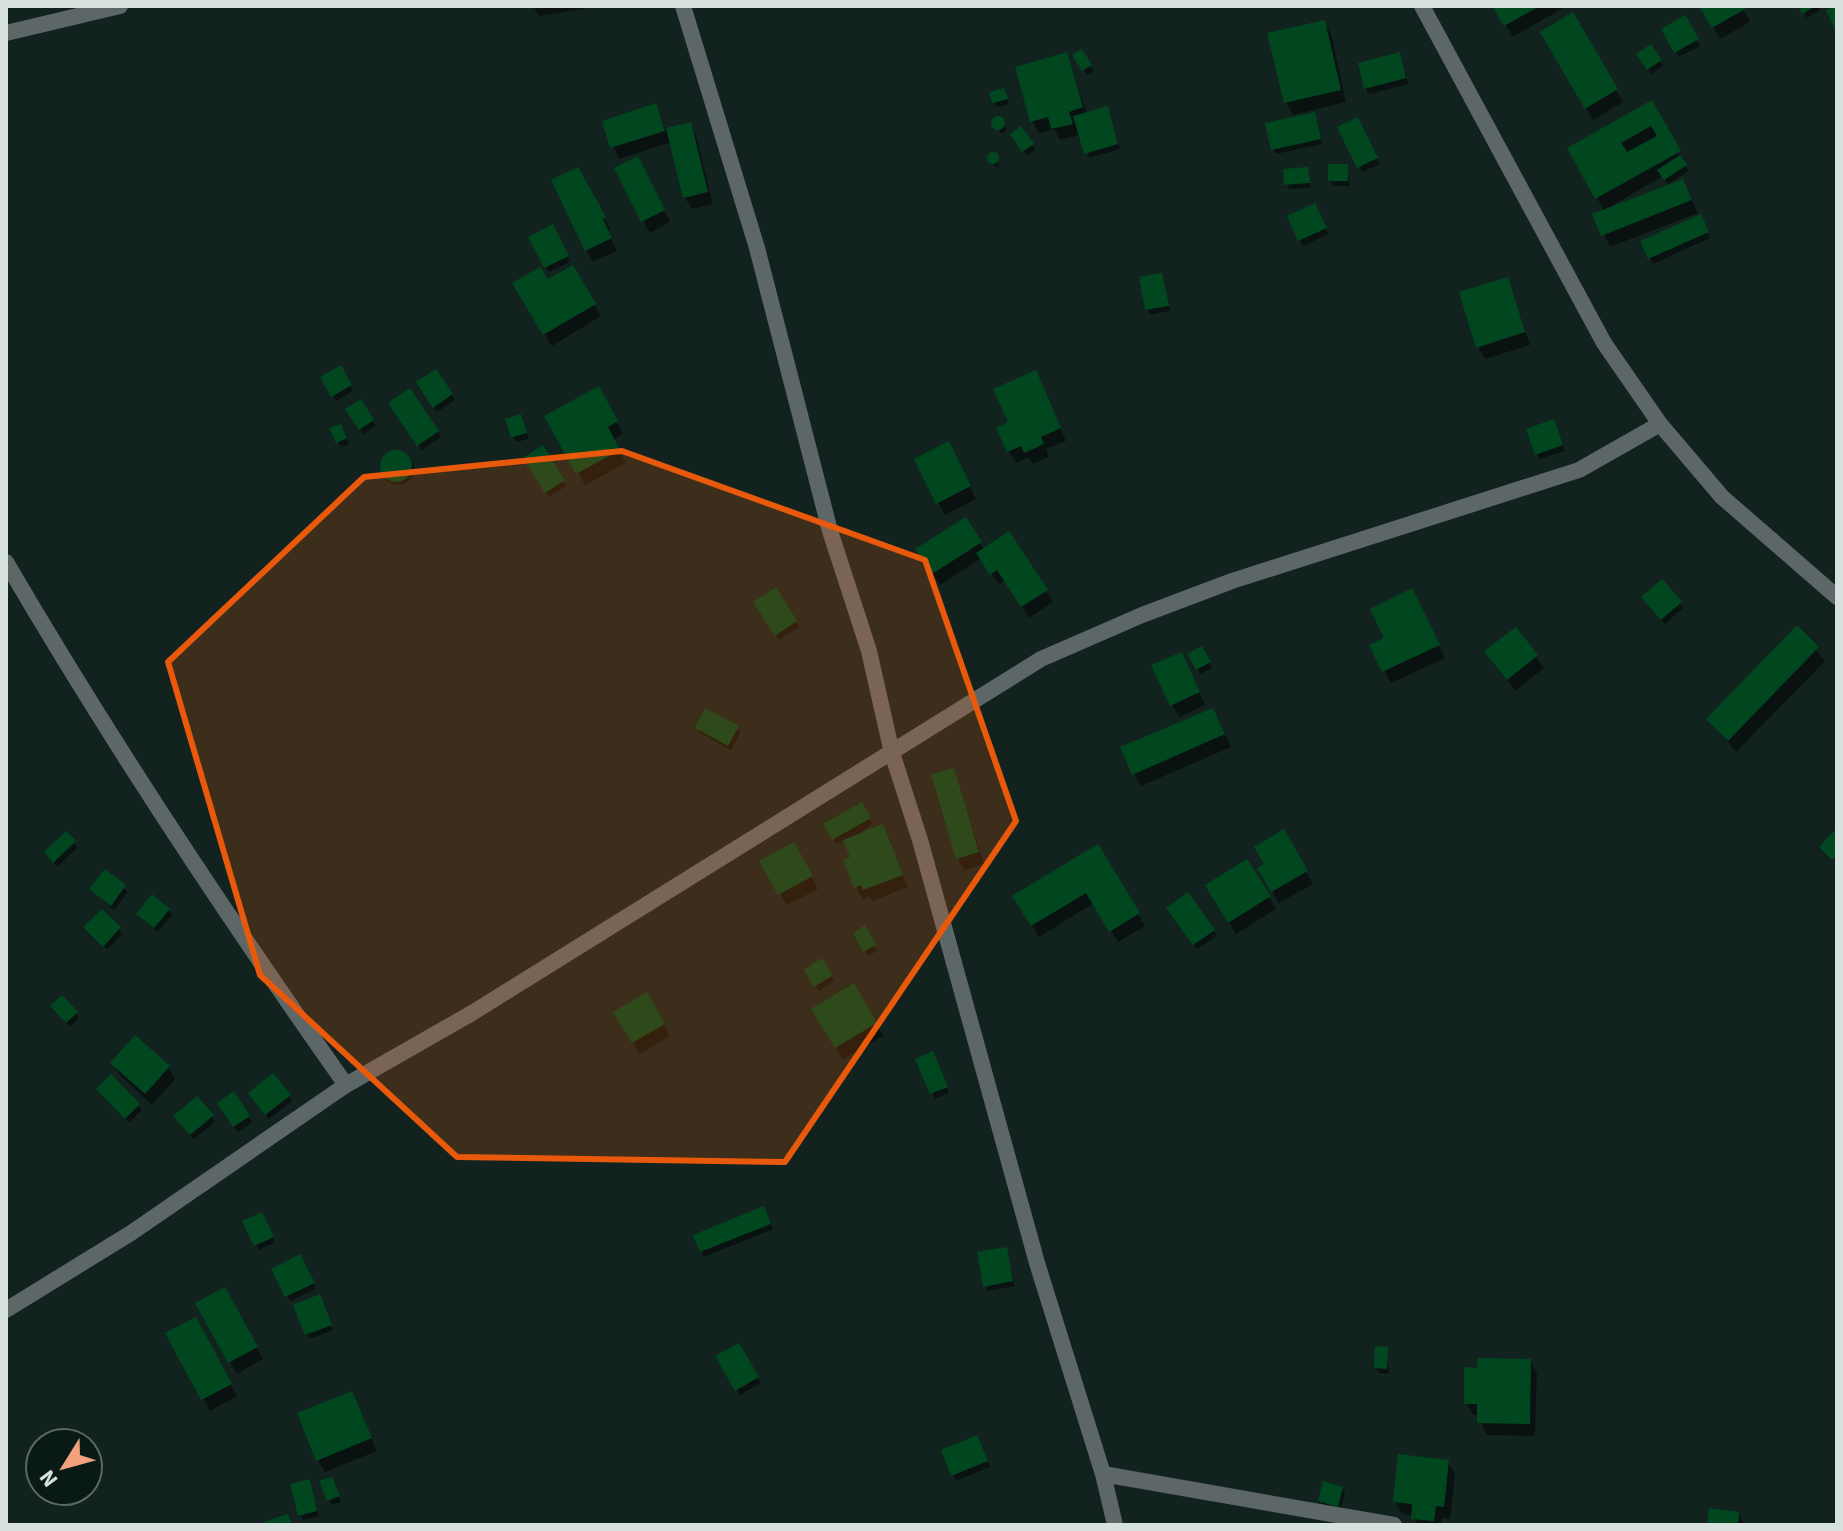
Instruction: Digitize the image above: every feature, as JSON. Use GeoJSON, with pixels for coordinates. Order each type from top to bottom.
{"type":"FeatureCollection","features":[{"type":"Feature","properties":{"kind":"street"},"geometry":{"type":"LineString","coordinates":[[6,33],[120,6]]}},
{"type":"Feature","properties":{"kind":"street"},"geometry":{"type":"LineString","coordinates":[[683,6],[757,248],[830,531],[869,651],[892,753],[920,840],[1037,1263],[1103,1474],[1115,1525]]}},
{"type":"Feature","properties":{"kind":"street"},"geometry":{"type":"LineString","coordinates":[[1422,6],[1604,343],[1660,424],[1722,497],[1837,597]]}},
{"type":"Feature","properties":{"kind":"street"},"geometry":{"type":"LineString","coordinates":[[6,1310],[131,1233],[346,1085],[472,1013],[1041,659],[1142,615],[1318,553],[1579,470],[1660,424]]}},
{"type":"Feature","properties":{"kind":"street"},"geometry":{"type":"LineString","coordinates":[[6,562],[93,710],[274,983],[346,1085]]}},
{"type":"Feature","properties":{"kind":"street"},"geometry":{"type":"LineString","coordinates":[[1103,1474],[1394,1525]]}},
{"type":"Feature","properties":{"kind":"highlighted area"},"geometry":{"type":"Polygon","coordinates":[[[622,451],[925,560],[1016,821],[785,1162],[457,1157],[260,975],[168,662],[364,477],[622,451]]]}},
{"type":"Feature","properties":{"kind":"building"},"geometry":{"type":"Polygon","coordinates":[[[1492,6],[1540,6],[1504,26],[1492,6]]]}},
{"type":"Feature","properties":{"kind":"building"},"geometry":{"type":"Polygon","coordinates":[[[1699,6],[1744,6],[1745,9],[1712,28],[1699,6]]]}},
{"type":"Feature","properties":{"kind":"building"},"geometry":{"type":"Polygon","coordinates":[[[1798,6],[1816,6],[1802,14],[1798,6]]]}},
{"type":"Feature","properties":{"kind":"building"},"geometry":{"type":"Polygon","coordinates":[[[1837,6],[1837,34],[1826,10],[1837,6]]]}},
{"type":"Feature","properties":{"kind":"building"},"geometry":{"type":"Polygon","coordinates":[[[1573,12],[1618,89],[1585,109],[1540,32],[1573,12]]]}},
{"type":"Feature","properties":{"kind":"building"},"geometry":{"type":"Polygon","coordinates":[[[1685,15],[1699,39],[1674,53],[1661,29],[1685,15]]]}},
{"type":"Feature","properties":{"kind":"building"},"geometry":{"type":"Polygon","coordinates":[[[1325,20],[1341,90],[1284,103],[1267,33],[1325,20]]]}},
{"type":"Feature","properties":{"kind":"building"},"geometry":{"type":"Polygon","coordinates":[[[1651,44],[1662,60],[1647,70],[1636,54],[1651,44]]]}},
{"type":"Feature","properties":{"kind":"building"},"geometry":{"type":"Polygon","coordinates":[[[1082,49],[1092,65],[1082,71],[1072,55],[1082,49]]]}},
{"type":"Feature","properties":{"kind":"building"},"geometry":{"type":"Polygon","coordinates":[[[1067,52],[1083,107],[1069,112],[1073,124],[1051,129],[1048,117],[1030,122],[1015,67],[1067,52]]]}},
{"type":"Feature","properties":{"kind":"building"},"geometry":{"type":"Polygon","coordinates":[[[1400,52],[1406,78],[1364,89],[1358,63],[1400,52]]]}},
{"type":"Feature","properties":{"kind":"building"},"geometry":{"type":"Polygon","coordinates":[[[1004,88],[1008,99],[992,103],[989,92],[1004,88]]]}},
{"type":"Feature","properties":{"kind":"building"},"geometry":{"type":"Polygon","coordinates":[[[1652,100],[1681,151],[1595,199],[1567,148],[1652,100]],[[1651,126],[1621,143],[1627,152],[1657,136],[1651,126]]]}},
{"type":"Feature","properties":{"kind":"building"},"geometry":{"type":"Polygon","coordinates":[[[656,103],[665,131],[610,148],[602,121],[656,103]]]}},
{"type":"Feature","properties":{"kind":"building"},"geometry":{"type":"Polygon","coordinates":[[[1108,106],[1118,144],[1084,154],[1073,116],[1108,106]]]}},
{"type":"Feature","properties":{"kind":"building"},"geometry":{"type":"Polygon","coordinates":[[[1315,112],[1321,139],[1271,150],[1265,123],[1315,112]]]}},
{"type":"Feature","properties":{"kind":"building"},"geometry":{"type":"Polygon","coordinates":[[[998,116],[1005,123],[998,130],[991,123],[998,116]]]}},
{"type":"Feature","properties":{"kind":"building"},"geometry":{"type":"Polygon","coordinates":[[[1358,117],[1378,158],[1357,168],[1337,127],[1358,117]]]}},
{"type":"Feature","properties":{"kind":"building"},"geometry":{"type":"Polygon","coordinates":[[[691,122],[708,192],[683,198],[666,128],[691,122]]]}},
{"type":"Feature","properties":{"kind":"building"},"geometry":{"type":"Polygon","coordinates":[[[1021,126],[1034,144],[1022,152],[1010,134],[1021,126]]]}},
{"type":"Feature","properties":{"kind":"building"},"geometry":{"type":"Polygon","coordinates":[[[993,152],[999,158],[993,164],[987,158],[993,152]]]}},
{"type":"Feature","properties":{"kind":"building"},"geometry":{"type":"Polygon","coordinates":[[[1680,155],[1687,165],[1664,180],[1657,170],[1680,155]]]}},
{"type":"Feature","properties":{"kind":"building"},"geometry":{"type":"Polygon","coordinates":[[[638,156],[665,210],[641,222],[614,168],[638,156]]]}},
{"type":"Feature","properties":{"kind":"building"},"geometry":{"type":"Polygon","coordinates":[[[1328,164],[1348,164],[1348,181],[1328,181],[1328,164]]]}},
{"type":"Feature","properties":{"kind":"building"},"geometry":{"type":"Polygon","coordinates":[[[578,167],[606,217],[603,219],[612,238],[585,251],[551,180],[578,167]]]}},
{"type":"Feature","properties":{"kind":"building"},"geometry":{"type":"Polygon","coordinates":[[[1308,167],[1310,183],[1284,185],[1283,169],[1308,167]]]}},
{"type":"Feature","properties":{"kind":"building"},"geometry":{"type":"Polygon","coordinates":[[[1683,179],[1692,200],[1601,236],[1592,214],[1683,179]]]}},
{"type":"Feature","properties":{"kind":"building"},"geometry":{"type":"Polygon","coordinates":[[[1315,203],[1327,228],[1298,241],[1287,216],[1315,203]]]}},
{"type":"Feature","properties":{"kind":"building"},"geometry":{"type":"Polygon","coordinates":[[[1701,214],[1709,232],[1648,259],[1640,241],[1701,214]]]}},
{"type":"Feature","properties":{"kind":"building"},"geometry":{"type":"Polygon","coordinates":[[[553,224],[569,256],[544,268],[528,237],[553,224]]]}},
{"type":"Feature","properties":{"kind":"building"},"geometry":{"type":"Polygon","coordinates":[[[573,265],[596,304],[543,335],[512,283],[540,267],[548,279],[573,265]]]}},
{"type":"Feature","properties":{"kind":"building"},"geometry":{"type":"Polygon","coordinates":[[[1162,273],[1169,306],[1145,310],[1139,277],[1162,273]]]}},
{"type":"Feature","properties":{"kind":"building"},"geometry":{"type":"Polygon","coordinates":[[[1508,277],[1525,332],[1476,348],[1459,292],[1508,277]]]}},
{"type":"Feature","properties":{"kind":"building"},"geometry":{"type":"Polygon","coordinates":[[[341,365],[352,385],[331,397],[320,377],[341,365]]]}},
{"type":"Feature","properties":{"kind":"building"},"geometry":{"type":"Polygon","coordinates":[[[436,369],[453,394],[433,408],[416,382],[436,369]]]}},
{"type":"Feature","properties":{"kind":"building"},"geometry":{"type":"Polygon","coordinates":[[[1036,370],[1061,428],[1041,437],[1044,444],[1024,453],[1021,446],[1007,452],[996,428],[1008,422],[993,389],[1036,370]]]}},
{"type":"Feature","properties":{"kind":"building"},"geometry":{"type":"Polygon","coordinates":[[[599,386],[618,421],[608,427],[620,450],[576,474],[544,416],[599,386]]]}},
{"type":"Feature","properties":{"kind":"building"},"geometry":{"type":"Polygon","coordinates":[[[410,388],[439,431],[417,446],[388,403],[410,388]]]}},
{"type":"Feature","properties":{"kind":"building"},"geometry":{"type":"Polygon","coordinates":[[[361,399],[374,420],[359,430],[345,409],[361,399]]]}},
{"type":"Feature","properties":{"kind":"building"},"geometry":{"type":"Polygon","coordinates":[[[521,414],[527,433],[511,438],[505,419],[521,414]]]}},
{"type":"Feature","properties":{"kind":"building"},"geometry":{"type":"Polygon","coordinates":[[[1554,419],[1563,445],[1535,455],[1526,429],[1554,419]]]}},
{"type":"Feature","properties":{"kind":"building"},"geometry":{"type":"Polygon","coordinates":[[[341,424],[347,438],[336,443],[329,428],[341,424]]]}},
{"type":"Feature","properties":{"kind":"building"},"geometry":{"type":"Polygon","coordinates":[[[949,441],[971,486],[936,504],[914,459],[949,441]]]}},
{"type":"Feature","properties":{"kind":"building"},"geometry":{"type":"Polygon","coordinates":[[[543,445],[565,480],[545,493],[523,458],[543,445]]]}},
{"type":"Feature","properties":{"kind":"building"},"geometry":{"type":"Polygon","coordinates":[[[396,450],[408,454],[412,466],[408,478],[396,482],[384,478],[380,466],[384,454],[396,450]]]}},
{"type":"Feature","properties":{"kind":"building"},"geometry":{"type":"Polygon","coordinates":[[[966,517],[982,542],[932,574],[915,549],[966,517]]]}},
{"type":"Feature","properties":{"kind":"building"},"geometry":{"type":"Polygon","coordinates":[[[1009,531],[1048,590],[1021,607],[997,570],[990,575],[976,553],[1009,531]]]}},
{"type":"Feature","properties":{"kind":"building"},"geometry":{"type":"Polygon","coordinates":[[[1662,579],[1682,602],[1661,620],[1641,597],[1662,579]]]}},
{"type":"Feature","properties":{"kind":"building"},"geometry":{"type":"Polygon","coordinates":[[[776,587],[797,621],[775,636],[753,602],[776,587]]]}},
{"type":"Feature","properties":{"kind":"building"},"geometry":{"type":"Polygon","coordinates":[[[1412,588],[1440,645],[1382,672],[1369,645],[1384,638],[1370,609],[1412,588]]]}},
{"type":"Feature","properties":{"kind":"building"},"geometry":{"type":"Polygon","coordinates":[[[1797,625],[1819,647],[1728,741],[1706,719],[1797,625]]]}},
{"type":"Feature","properties":{"kind":"building"},"geometry":{"type":"Polygon","coordinates":[[[1516,627],[1538,655],[1507,680],[1484,651],[1516,627]]]}},
{"type":"Feature","properties":{"kind":"building"},"geometry":{"type":"Polygon","coordinates":[[[1202,646],[1211,662],[1196,670],[1187,654],[1202,646]]]}},
{"type":"Feature","properties":{"kind":"building"},"geometry":{"type":"Polygon","coordinates":[[[1182,652],[1200,692],[1170,706],[1151,665],[1182,652]]]}},
{"type":"Feature","properties":{"kind":"building"},"geometry":{"type":"Polygon","coordinates":[[[705,708],[739,726],[728,746],[695,728],[705,708]]]}},
{"type":"Feature","properties":{"kind":"building"},"geometry":{"type":"Polygon","coordinates":[[[1213,708],[1225,734],[1132,775],[1120,747],[1213,708]]]}},
{"type":"Feature","properties":{"kind":"building"},"geometry":{"type":"Polygon","coordinates":[[[954,768],[979,852],[956,859],[931,774],[954,768]]]}},
{"type":"Feature","properties":{"kind":"building"},"geometry":{"type":"Polygon","coordinates":[[[862,802],[871,818],[832,840],[823,824],[862,802]]]}},
{"type":"Feature","properties":{"kind":"building"},"geometry":{"type":"Polygon","coordinates":[[[883,824],[903,875],[863,890],[861,885],[854,888],[843,860],[850,857],[843,840],[883,824]]]}},
{"type":"Feature","properties":{"kind":"building"},"geometry":{"type":"Polygon","coordinates":[[[1837,828],[1837,855],[1832,860],[1819,847],[1837,828]]]}},
{"type":"Feature","properties":{"kind":"building"},"geometry":{"type":"Polygon","coordinates":[[[1284,829],[1308,871],[1271,892],[1257,868],[1264,864],[1254,847],[1284,829]]]}},
{"type":"Feature","properties":{"kind":"building"},"geometry":{"type":"Polygon","coordinates":[[[66,831],[76,841],[53,863],[44,852],[66,831]]]}},
{"type":"Feature","properties":{"kind":"building"},"geometry":{"type":"Polygon","coordinates":[[[794,842],[813,876],[778,895],[759,861],[794,842]]]}},
{"type":"Feature","properties":{"kind":"building"},"geometry":{"type":"Polygon","coordinates":[[[1098,844],[1140,913],[1109,932],[1086,893],[1031,926],[1012,896],[1098,844]]]}},
{"type":"Feature","properties":{"kind":"building"},"geometry":{"type":"Polygon","coordinates":[[[1247,859],[1271,896],[1228,923],[1205,885],[1247,859]]]}},
{"type":"Feature","properties":{"kind":"building"},"geometry":{"type":"Polygon","coordinates":[[[105,869],[126,885],[111,906],[89,889],[105,869]]]}},
{"type":"Feature","properties":{"kind":"building"},"geometry":{"type":"Polygon","coordinates":[[[1188,892],[1215,930],[1193,945],[1166,908],[1188,892]]]}},
{"type":"Feature","properties":{"kind":"building"},"geometry":{"type":"Polygon","coordinates":[[[152,894],[170,909],[154,928],[136,914],[152,894]]]}},
{"type":"Feature","properties":{"kind":"building"},"geometry":{"type":"Polygon","coordinates":[[[102,909],[121,927],[103,947],[83,927],[102,909]]]}},
{"type":"Feature","properties":{"kind":"building"},"geometry":{"type":"Polygon","coordinates":[[[865,925],[876,945],[863,952],[853,933],[865,925]]]}},
{"type":"Feature","properties":{"kind":"building"},"geometry":{"type":"Polygon","coordinates":[[[822,958],[833,975],[814,987],[804,970],[822,958]]]}},
{"type":"Feature","properties":{"kind":"building"},"geometry":{"type":"Polygon","coordinates":[[[854,983],[877,1023],[835,1048],[811,1009],[854,983]]]}},
{"type":"Feature","properties":{"kind":"building"},"geometry":{"type":"Polygon","coordinates":[[[647,992],[665,1024],[632,1043],[613,1012],[647,992]]]}},
{"type":"Feature","properties":{"kind":"building"},"geometry":{"type":"Polygon","coordinates":[[[62,995],[78,1012],[66,1023],[50,1006],[62,995]]]}},
{"type":"Feature","properties":{"kind":"building"},"geometry":{"type":"Polygon","coordinates":[[[135,1035],[170,1066],[145,1094],[110,1063],[135,1035]]]}},
{"type":"Feature","properties":{"kind":"building"},"geometry":{"type":"Polygon","coordinates":[[[933,1051],[948,1087],[930,1094],[915,1059],[933,1051]]]}},
{"type":"Feature","properties":{"kind":"building"},"geometry":{"type":"Polygon","coordinates":[[[273,1073],[291,1095],[265,1115],[248,1093],[273,1073]]]}},
{"type":"Feature","properties":{"kind":"building"},"geometry":{"type":"Polygon","coordinates":[[[111,1074],[140,1104],[125,1119],[96,1089],[111,1074]]]}},
{"type":"Feature","properties":{"kind":"building"},"geometry":{"type":"Polygon","coordinates":[[[234,1091],[250,1116],[233,1127],[217,1103],[234,1091]]]}},
{"type":"Feature","properties":{"kind":"building"},"geometry":{"type":"Polygon","coordinates":[[[197,1096],[214,1115],[190,1135],[173,1116],[197,1096]]]}},
{"type":"Feature","properties":{"kind":"building"},"geometry":{"type":"Polygon","coordinates":[[[764,1206],[771,1224],[700,1252],[693,1235],[764,1206]]]}},
{"type":"Feature","properties":{"kind":"building"},"geometry":{"type":"Polygon","coordinates":[[[262,1212],[274,1237],[254,1246],[242,1221],[262,1212]]]}},
{"type":"Feature","properties":{"kind":"building"},"geometry":{"type":"Polygon","coordinates":[[[1007,1247],[1013,1281],[983,1287],[977,1252],[1007,1247]]]}},
{"type":"Feature","properties":{"kind":"building"},"geometry":{"type":"Polygon","coordinates":[[[300,1254],[315,1283],[285,1297],[271,1269],[300,1254]]]}},
{"type":"Feature","properties":{"kind":"building"},"geometry":{"type":"Polygon","coordinates":[[[225,1287],[258,1347],[228,1363],[195,1303],[225,1287]]]}},
{"type":"Feature","properties":{"kind":"building"},"geometry":{"type":"Polygon","coordinates":[[[320,1294],[332,1325],[305,1335],[293,1305],[320,1294]]]}},
{"type":"Feature","properties":{"kind":"building"},"geometry":{"type":"Polygon","coordinates":[[[196,1317],[232,1384],[201,1400],[165,1333],[196,1317]]]}},
{"type":"Feature","properties":{"kind":"building"},"geometry":{"type":"Polygon","coordinates":[[[739,1343],[759,1377],[735,1391],[715,1356],[739,1343]]]}},
{"type":"Feature","properties":{"kind":"building"},"geometry":{"type":"Polygon","coordinates":[[[1375,1346],[1388,1347],[1387,1369],[1374,1368],[1375,1346]]]}},
{"type":"Feature","properties":{"kind":"building"},"geometry":{"type":"Polygon","coordinates":[[[1478,1358],[1531,1359],[1530,1424],[1477,1423],[1477,1404],[1464,1404],[1464,1367],[1477,1368],[1478,1358]]]}},
{"type":"Feature","properties":{"kind":"building"},"geometry":{"type":"Polygon","coordinates":[[[352,1391],[372,1438],[316,1461],[297,1413],[352,1391]]]}},
{"type":"Feature","properties":{"kind":"building"},"geometry":{"type":"Polygon","coordinates":[[[977,1435],[988,1461],[951,1476],[941,1450],[977,1435]]]}},
{"type":"Feature","properties":{"kind":"building"},"geometry":{"type":"Polygon","coordinates":[[[1398,1454],[1449,1460],[1444,1507],[1436,1506],[1434,1521],[1411,1519],[1412,1504],[1393,1502],[1398,1454]]]}},
{"type":"Feature","properties":{"kind":"building"},"geometry":{"type":"Polygon","coordinates":[[[332,1477],[340,1496],[327,1501],[319,1481],[332,1477]]]}},
{"type":"Feature","properties":{"kind":"building"},"geometry":{"type":"Polygon","coordinates":[[[310,1479],[317,1511],[298,1516],[290,1484],[310,1479]]]}},
{"type":"Feature","properties":{"kind":"building"},"geometry":{"type":"Polygon","coordinates":[[[1323,1481],[1343,1487],[1338,1507],[1318,1501],[1323,1481]]]}},
{"type":"Feature","properties":{"kind":"building"},"geometry":{"type":"Polygon","coordinates":[[[1709,1508],[1739,1512],[1738,1525],[1707,1525],[1709,1508]]]}},
{"type":"Feature","properties":{"kind":"building"},"geometry":{"type":"Polygon","coordinates":[[[288,1514],[292,1525],[264,1525],[263,1522],[288,1514]]]}}]}
